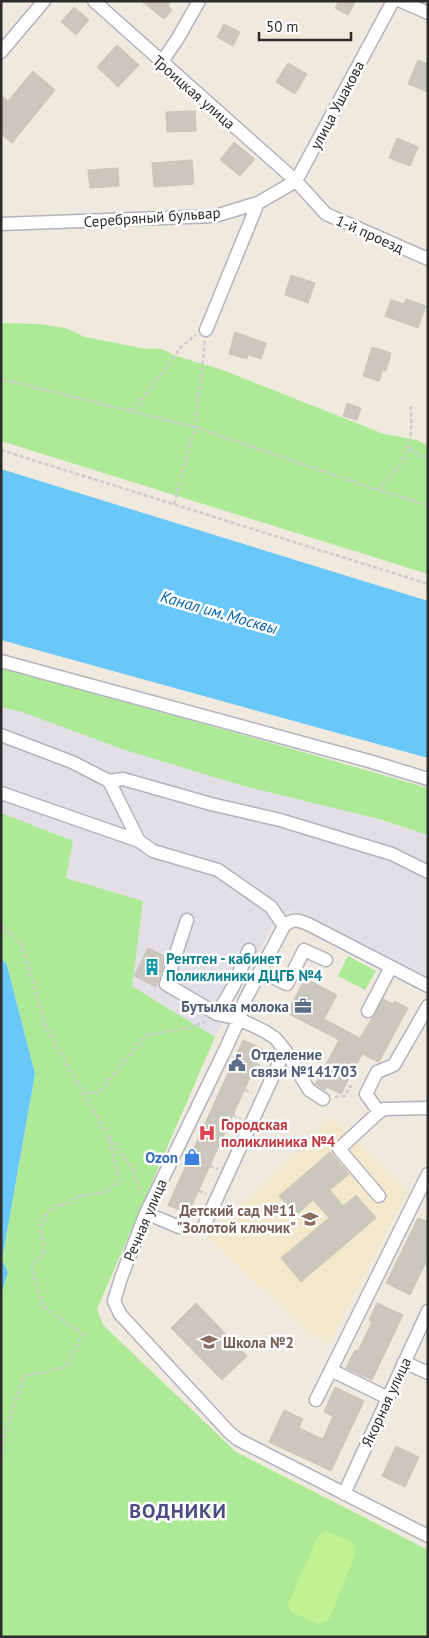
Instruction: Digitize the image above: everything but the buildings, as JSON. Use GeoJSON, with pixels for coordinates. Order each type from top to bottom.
{"type":"FeatureCollection","features":[{"type":"Feature","properties":{"kind":"street"},"geometry":{"type":"LineString","coordinates":[[1,52],[44,1]]}},
{"type":"Feature","properties":{"kind":"street","name":"Троицкая улица"},"geometry":{"type":"LineString","coordinates":[[94,1],[161,63],[296,181]]}},
{"type":"Feature","properties":{"kind":"street"},"geometry":{"type":"LineString","coordinates":[[161,63],[199,1]]}},
{"type":"Feature","properties":{"kind":"street","name":"улица Ушакова"},"geometry":{"type":"LineString","coordinates":[[296,181],[393,1]]}},
{"type":"Feature","properties":{"kind":"street"},"geometry":{"type":"LineString","coordinates":[[401,1],[428,13]]}},
{"type":"Feature","properties":{"kind":"street","name":"Серебряный бульвар"},"geometry":{"type":"LineString","coordinates":[[1,224],[215,216],[258,203],[296,181]]}},
{"type":"Feature","properties":{"kind":"street","name":"1-й проезд"},"geometry":{"type":"LineString","coordinates":[[296,181],[326,214],[428,259]]}},
{"type":"Feature","properties":{"kind":"street"},"geometry":{"type":"LineString","coordinates":[[206,330],[258,203]]}},
{"type":"Feature","properties":{"kind":"street"},"geometry":{"type":"LineString","coordinates":[[1,661],[370,761],[428,779]]}},
{"type":"Feature","properties":{"kind":"street"},"geometry":{"type":"LineString","coordinates":[[1,735],[72,762],[109,781],[123,779],[211,804],[280,820],[392,854],[428,872]]}},
{"type":"Feature","properties":{"kind":"street"},"geometry":{"type":"LineString","coordinates":[[109,781],[139,841]]}},
{"type":"Feature","properties":{"kind":"street"},"geometry":{"type":"LineString","coordinates":[[1,793],[139,841],[152,852],[218,870],[271,907],[284,926],[290,920],[298,920],[428,986]]}},
{"type":"Feature","properties":{"kind":"street"},"geometry":{"type":"LineString","coordinates":[[187,920],[166,984],[217,1014],[239,1019],[275,1038],[285,1050],[309,1090],[324,1099]]}},
{"type":"Feature","properties":{"kind":"street","name":"Речная улица"},"geometry":{"type":"LineString","coordinates":[[284,926],[244,1002],[239,1019],[146,1213],[120,1278],[114,1301],[120,1314],[237,1439],[428,1536]]}},
{"type":"Feature","properties":{"kind":"street"},"geometry":{"type":"LineString","coordinates":[[217,1014],[233,987],[249,950]]}},
{"type":"Feature","properties":{"kind":"street"},"geometry":{"type":"LineString","coordinates":[[260,972],[287,984],[304,950],[326,960]]}},
{"type":"Feature","properties":{"kind":"street"},"geometry":{"type":"LineString","coordinates":[[368,1011],[391,967]]}},
{"type":"Feature","properties":{"kind":"street"},"geometry":{"type":"LineString","coordinates":[[378,1112],[366,1094],[377,1072],[394,1065],[428,1006]]}},
{"type":"Feature","properties":{"kind":"street"},"geometry":{"type":"LineString","coordinates":[[204,1226],[285,1050]]}},
{"type":"Feature","properties":{"kind":"street"},"geometry":{"type":"LineString","coordinates":[[379,1196],[339,1149],[378,1112],[384,1109],[428,1108]]}},
{"type":"Feature","properties":{"kind":"street"},"geometry":{"type":"LineString","coordinates":[[316,1400],[428,1174]]}},
{"type":"Feature","properties":{"kind":"street"},"geometry":{"type":"LineString","coordinates":[[146,1213],[179,1227]]}},
{"type":"Feature","properties":{"kind":"street","name":"Якорная улица"},"geometry":{"type":"LineString","coordinates":[[344,1494],[428,1311]]}},
{"type":"Feature","properties":{"kind":"street"},"geometry":{"type":"LineString","coordinates":[[404,1362],[428,1373]]}},
{"type":"Feature","properties":{"kind":"street"},"geometry":{"type":"LineString","coordinates":[[331,1370],[388,1398]]}},
{"type":"Feature","properties":{"kind":"path"},"geometry":{"type":"LineString","coordinates":[[133,411],[182,346],[192,337],[206,330]]}},
{"type":"Feature","properties":{"kind":"path"},"geometry":{"type":"LineString","coordinates":[[174,504],[195,427],[206,330]]}},
{"type":"Feature","properties":{"kind":"path"},"geometry":{"type":"LineString","coordinates":[[1,379],[195,427],[377,490],[428,505]]}},
{"type":"Feature","properties":{"kind":"path"},"geometry":{"type":"LineString","coordinates":[[377,490],[396,470],[409,449],[411,433],[410,404]]}},
{"type":"Feature","properties":{"kind":"path"},"geometry":{"type":"LineString","coordinates":[[409,449],[428,460]]}},
{"type":"Feature","properties":{"kind":"path"},"geometry":{"type":"LineString","coordinates":[[1,450],[428,584]]}},
{"type":"Feature","properties":{"kind":"path"},"geometry":{"type":"LineString","coordinates":[[1,925],[22,945],[46,1027],[106,1132],[134,1172],[146,1213]]}},
{"type":"Feature","properties":{"kind":"path"},"geometry":{"type":"LineString","coordinates":[[83,1093],[98,1093],[147,1035],[191,1027],[205,1022],[217,1014]]}},
{"type":"Feature","properties":{"kind":"path"},"geometry":{"type":"LineString","coordinates":[[324,1099],[344,1096],[350,1086],[366,1094]]}},
{"type":"Feature","properties":{"kind":"path"},"geometry":{"type":"LineString","coordinates":[[1,1464],[5,1433],[24,1376],[66,1367],[83,1334],[43,1306],[31,1268],[44,1252],[40,1223],[53,1207],[66,1204],[80,1196],[108,1192],[120,1179],[106,1132]]}},
{"type":"Feature","properties":{"kind":"shaded area"},"geometry":{"type":"Polygon","coordinates":[[[1,707],[428,835],[428,979],[295,911],[285,912],[276,919],[215,1037],[132,986],[143,901],[66,878],[72,841],[1,813],[1,707]]]}},
{"type":"Feature","properties":{"kind":"shaded area","name":"Детский сад №11 \"Золотой ключик\""},"geometry":{"type":"Polygon","coordinates":[[[331,1117],[409,1191],[328,1344],[310,1334],[208,1237],[331,1117]]]}},
{"type":"Feature","properties":{"kind":"green space"},"geometry":{"type":"Polygon","coordinates":[[[1,323],[37,324],[65,328],[85,337],[146,349],[162,349],[176,356],[220,369],[384,434],[417,440],[428,446],[428,574],[1,441],[1,323]]]}},
{"type":"Feature","properties":{"kind":"green space"},"geometry":{"type":"Polygon","coordinates":[[[1,668],[428,788],[428,835],[379,819],[244,786],[125,750],[22,712],[1,707],[1,668]]]}},
{"type":"Feature","properties":{"kind":"green space"},"geometry":{"type":"Polygon","coordinates":[[[1,813],[73,841],[66,878],[143,901],[132,986],[215,1037],[97,1309],[103,1325],[236,1452],[428,1550],[428,1637],[1,1637],[1,1294],[8,1272],[2,1260],[35,1074],[7,965],[1,958],[1,813]]]}},
{"type":"Feature","properties":{"kind":"green space"},"geometry":{"type":"Polygon","coordinates":[[[348,956],[376,971],[365,990],[338,976],[348,956]]]}},
{"type":"Feature","properties":{"kind":"green space"},"geometry":{"type":"Polygon","coordinates":[[[327,1531],[353,1543],[356,1553],[330,1618],[319,1624],[291,1612],[288,1604],[319,1534],[327,1531]]]}},
{"type":"Feature","properties":{"kind":"water","name":"Канал им. Москвы"},"geometry":{"type":"Polygon","coordinates":[[[1,469],[428,601],[428,758],[1,640],[1,469]]]}},
{"type":"Feature","properties":{"kind":"water"},"geometry":{"type":"Polygon","coordinates":[[[1,958],[7,965],[35,1074],[2,1260],[8,1272],[1,1294],[1,958]]]}},
{"type":"Feature","properties":{"kind":"place","name":"Рентген - кабинет Поликлиники ДЦГБ №4"},"geometry":{"type":"Point","coordinates":[152,967]}},
{"type":"Feature","properties":{"kind":"place","name":"Бутылка молока"},"geometry":{"type":"Point","coordinates":[303,1006]}},
{"type":"Feature","properties":{"kind":"place","name":"Отделение связи №141703"},"geometry":{"type":"Point","coordinates":[237,1063]}},
{"type":"Feature","properties":{"kind":"place","name":"Городская поликлиника №4"},"geometry":{"type":"Point","coordinates":[207,1133]}},
{"type":"Feature","properties":{"kind":"place","name":"Ozon"},"geometry":{"type":"Point","coordinates":[192,1157]}},
{"type":"Feature","properties":{"kind":"place","name":"Детский сад №11 \"Золотой ключик\""},"geometry":{"type":"Point","coordinates":[310,1219]}},
{"type":"Feature","properties":{"kind":"place","name":"Школа №2"},"geometry":{"type":"Point","coordinates":[209,1342]}},
{"type":"Feature","properties":{"kind":"district","name":"ВОДНИКИ"},"geometry":{"type":"Point","coordinates":[178,1511]}}]}
